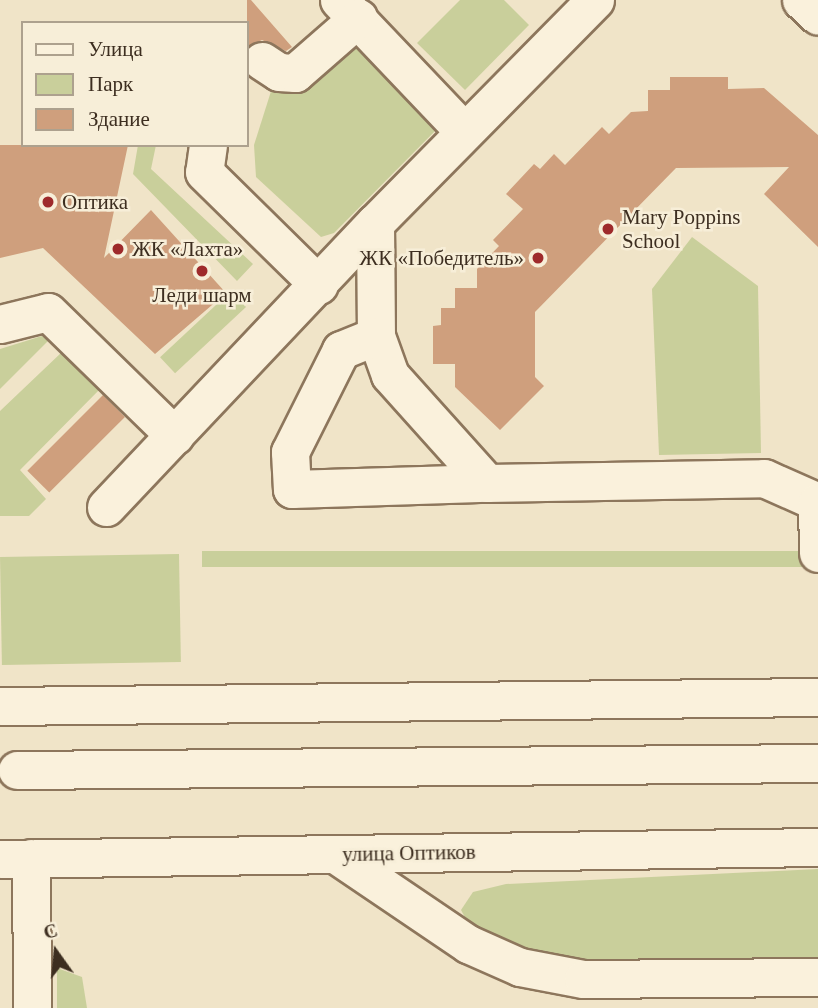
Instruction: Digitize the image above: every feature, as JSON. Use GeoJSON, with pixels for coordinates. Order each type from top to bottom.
{"type":"FeatureCollection","features":[{"type":"Feature","properties":{"kind":"street"},"geometry":{"type":"LineString","coordinates":[[106,507],[319,285],[462,130],[594,0]]}},
{"type":"Feature","properties":{"kind":"street"},"geometry":{"type":"LineString","coordinates":[[801,0],[818,16]]}},
{"type":"Feature","properties":{"kind":"street"},"geometry":{"type":"LineString","coordinates":[[262,61],[295,73],[349,9],[462,130]]}},
{"type":"Feature","properties":{"kind":"street"},"geometry":{"type":"LineString","coordinates":[[208,147],[204,172],[319,285]]}},
{"type":"Feature","properties":{"kind":"street"},"geometry":{"type":"LineString","coordinates":[[375,223],[376,336],[390,375],[487,483]]}},
{"type":"Feature","properties":{"kind":"street"},"geometry":{"type":"LineString","coordinates":[[0,324],[48,312],[175,436]]}},
{"type":"Feature","properties":{"kind":"street"},"geometry":{"type":"LineString","coordinates":[[376,336],[341,350],[290,452],[292,489],[764,478],[817,502],[818,553]]}},
{"type":"Feature","properties":{"kind":"street"},"geometry":{"type":"LineString","coordinates":[[0,706],[818,697]]}},
{"type":"Feature","properties":{"kind":"street"},"geometry":{"type":"LineString","coordinates":[[17,770],[818,763]]}},
{"type":"Feature","properties":{"kind":"street","name":"улица Оптиков"},"geometry":{"type":"LineString","coordinates":[[15,858],[818,847]]}},
{"type":"Feature","properties":{"kind":"street"},"geometry":{"type":"LineString","coordinates":[[335,854],[468,944],[520,967],[583,979],[818,977]]}},
{"type":"Feature","properties":{"kind":"street"},"geometry":{"type":"LineString","coordinates":[[15,858],[32,1008]]}},
{"type":"Feature","properties":{"kind":"green space"},"geometry":{"type":"Polygon","coordinates":[[[460,0],[504,0],[529,25],[465,90],[417,43],[460,0]]]}},
{"type":"Feature","properties":{"kind":"green space"},"geometry":{"type":"Polygon","coordinates":[[[361,38],[443,123],[334,233],[321,237],[256,177],[254,145],[273,85],[361,38]]]}},
{"type":"Feature","properties":{"kind":"green space"},"geometry":{"type":"Polygon","coordinates":[[[138,147],[156,147],[151,169],[253,264],[237,281],[133,174],[138,147]]]}},
{"type":"Feature","properties":{"kind":"green space"},"geometry":{"type":"Polygon","coordinates":[[[692,237],[758,286],[761,453],[659,455],[652,289],[692,237]]]}},
{"type":"Feature","properties":{"kind":"green space"},"geometry":{"type":"Polygon","coordinates":[[[231,291],[246,307],[175,373],[160,357],[231,291]]]}},
{"type":"Feature","properties":{"kind":"green space"},"geometry":{"type":"Polygon","coordinates":[[[42,336],[49,340],[0,389],[0,349],[42,336]]]}},
{"type":"Feature","properties":{"kind":"green space"},"geometry":{"type":"Polygon","coordinates":[[[62,352],[102,387],[20,470],[46,499],[29,516],[0,516],[0,411],[62,352]]]}},
{"type":"Feature","properties":{"kind":"green space"},"geometry":{"type":"Polygon","coordinates":[[[202,551],[818,551],[818,567],[202,567],[202,551]]]}},
{"type":"Feature","properties":{"kind":"green space"},"geometry":{"type":"Polygon","coordinates":[[[179,554],[181,662],[2,665],[0,557],[179,554]]]}},
{"type":"Feature","properties":{"kind":"green space"},"geometry":{"type":"Polygon","coordinates":[[[818,869],[818,958],[585,960],[524,949],[467,921],[461,910],[473,892],[506,884],[818,869]]]}},
{"type":"Feature","properties":{"kind":"green space"},"geometry":{"type":"Polygon","coordinates":[[[57,968],[82,977],[87,1008],[57,1008],[57,968]]]}},
{"type":"Feature","properties":{"kind":"building"},"geometry":{"type":"Polygon","coordinates":[[[247,0],[251,0],[292,47],[286,51],[262,40],[248,47],[247,0]]]}},
{"type":"Feature","properties":{"kind":"building","name":"ЖК «Победитель»"},"geometry":{"type":"Polygon","coordinates":[[[670,77],[728,77],[728,89],[764,88],[818,135],[818,247],[764,194],[789,167],[676,168],[535,312],[535,377],[544,386],[500,430],[455,387],[455,364],[433,364],[433,326],[441,325],[441,308],[455,308],[455,288],[477,288],[477,269],[499,246],[493,240],[523,209],[506,194],[534,164],[540,169],[554,154],[565,165],[602,127],[609,134],[631,112],[648,111],[648,90],[670,90],[670,77]]]}},
{"type":"Feature","properties":{"kind":"building","name":"ЖК «Лахта»"},"geometry":{"type":"Polygon","coordinates":[[[0,145],[128,147],[104,258],[151,210],[226,293],[155,354],[43,248],[0,258],[0,145]]]}},
{"type":"Feature","properties":{"kind":"building"},"geometry":{"type":"Polygon","coordinates":[[[103,395],[125,417],[49,493],[27,471],[103,395]]]}},
{"type":"Feature","properties":{"kind":"place","name":"Оптика"},"geometry":{"type":"Point","coordinates":[48,202]}},
{"type":"Feature","properties":{"kind":"place","name":"Mary Poppins School"},"geometry":{"type":"Point","coordinates":[608,229]}},
{"type":"Feature","properties":{"kind":"place","name":"ЖК «Лахта»"},"geometry":{"type":"Point","coordinates":[118,249]}},
{"type":"Feature","properties":{"kind":"place","name":"ЖК «Победитель»"},"geometry":{"type":"Point","coordinates":[538,258]}},
{"type":"Feature","properties":{"kind":"place","name":"Леди шарм"},"geometry":{"type":"Point","coordinates":[202,271]}}]}
